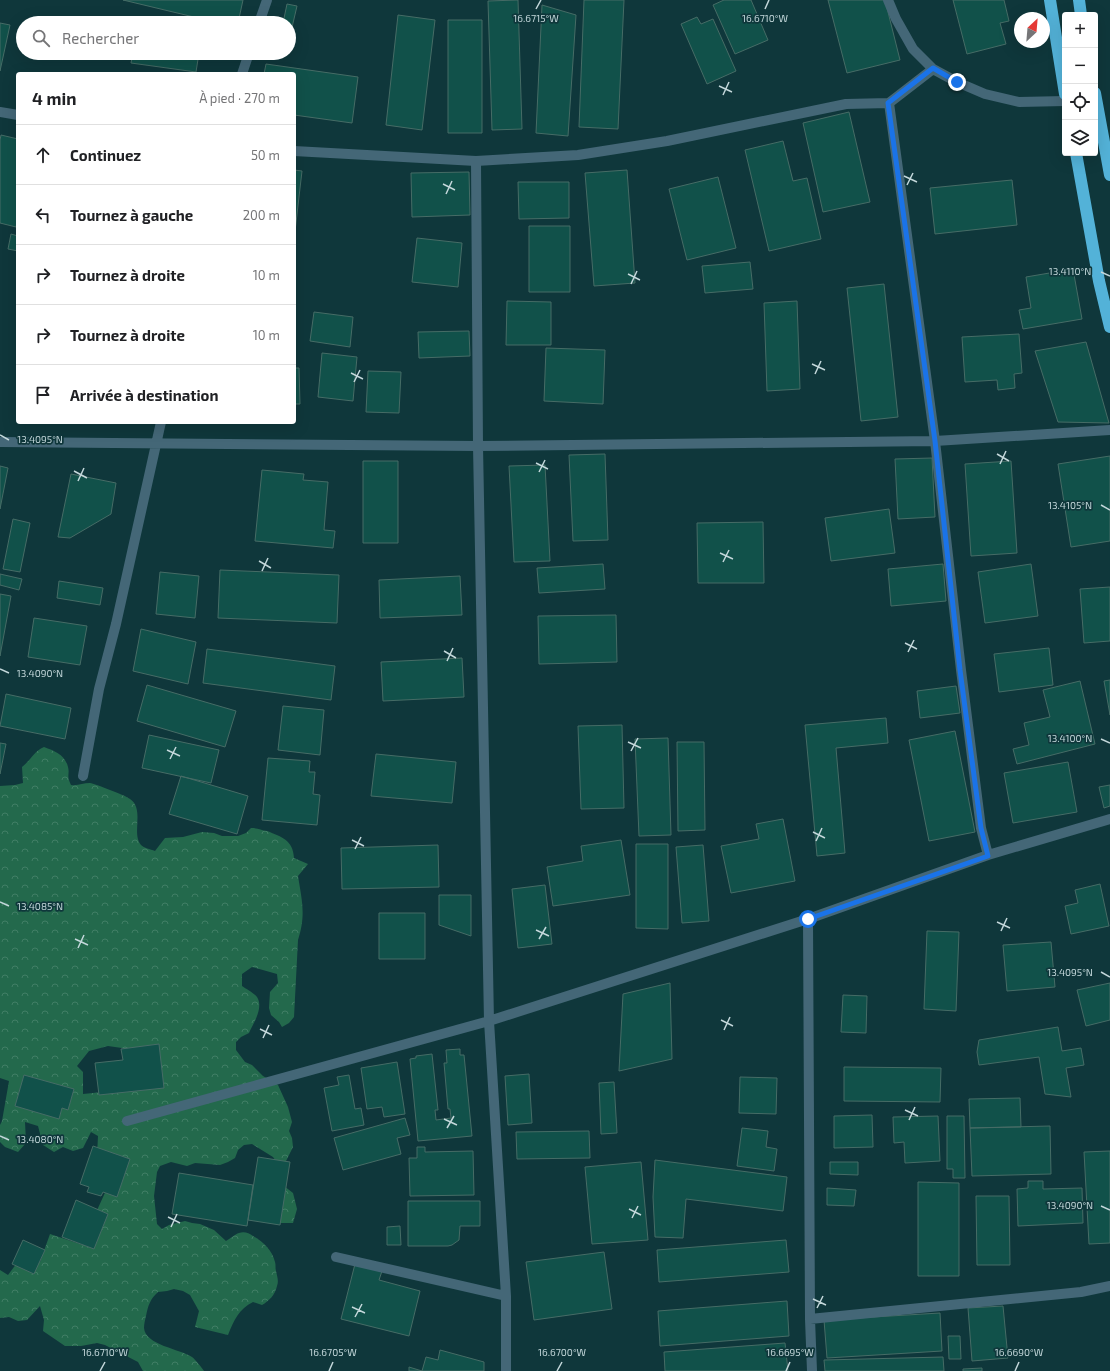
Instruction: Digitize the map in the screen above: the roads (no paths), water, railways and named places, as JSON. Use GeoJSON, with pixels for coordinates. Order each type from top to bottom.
{"type":"FeatureCollection","features":[{"type":"Feature","properties":{"kind":"highway"},"geometry":{"type":"LineString","coordinates":[[1050,0],[1063,84]]}},
{"type":"Feature","properties":{"kind":"highway"},"geometry":{"type":"LineString","coordinates":[[1079,0],[1081,12]]}},
{"type":"Feature","properties":{"kind":"highway"},"geometry":{"type":"LineString","coordinates":[[1098,113],[1110,175]]}},
{"type":"Feature","properties":{"kind":"highway"},"geometry":{"type":"LineString","coordinates":[[1077,156],[1099,281],[1110,327]]}},
{"type":"Feature","properties":{"kind":"street"},"geometry":{"type":"LineString","coordinates":[[261,16],[267,0]]}},
{"type":"Feature","properties":{"kind":"street"},"geometry":{"type":"LineString","coordinates":[[888,0],[896,19],[913,48],[933,68],[957,82],[985,94],[1019,102],[1062,101]]}},
{"type":"Feature","properties":{"kind":"street"},"geometry":{"type":"LineString","coordinates":[[243,72],[247,60]]}},
{"type":"Feature","properties":{"kind":"street"},"geometry":{"type":"LineString","coordinates":[[296,151],[476,161],[578,155],[667,141],[846,104],[888,103],[933,68]]}},
{"type":"Feature","properties":{"kind":"street"},"geometry":{"type":"LineString","coordinates":[[888,103],[935,441],[960,670],[981,828],[988,856]]}},
{"type":"Feature","properties":{"kind":"street"},"geometry":{"type":"LineString","coordinates":[[0,112],[16,115]]}},
{"type":"Feature","properties":{"kind":"street"},"geometry":{"type":"LineString","coordinates":[[476,161],[478,446],[490,1021],[506,1296],[506,1371]]}},
{"type":"Feature","properties":{"kind":"street"},"geometry":{"type":"LineString","coordinates":[[83,776],[99,689],[116,624],[161,424]]}},
{"type":"Feature","properties":{"kind":"street"},"geometry":{"type":"LineString","coordinates":[[0,442],[478,446],[935,441],[1110,430]]}},
{"type":"Feature","properties":{"kind":"street"},"geometry":{"type":"LineString","coordinates":[[127,1121],[490,1021],[808,919],[988,856],[1110,819]]}},
{"type":"Feature","properties":{"kind":"street"},"geometry":{"type":"LineString","coordinates":[[808,919],[810,1318],[812,1371]]}},
{"type":"Feature","properties":{"kind":"street"},"geometry":{"type":"LineString","coordinates":[[336,1257],[506,1296]]}},
{"type":"Feature","properties":{"kind":"street"},"geometry":{"type":"LineString","coordinates":[[810,1318],[1081,1292],[1110,1286]]}}]}
